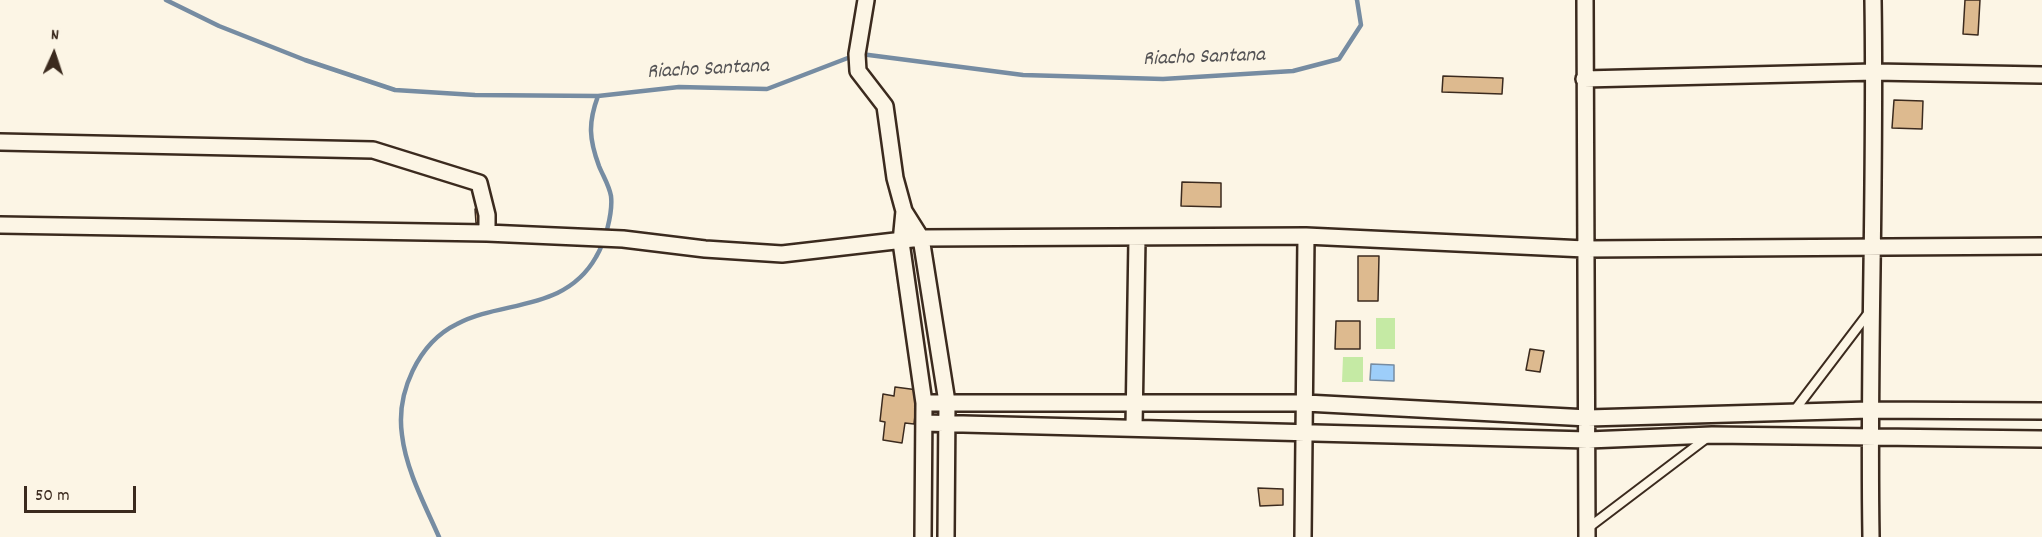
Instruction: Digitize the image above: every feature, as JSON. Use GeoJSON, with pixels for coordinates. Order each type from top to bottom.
{"type":"FeatureCollection","features":[{"type":"Feature","properties":{"kind":"street"},"geometry":{"type":"LineString","coordinates":[[866,0],[857,54],[858,71],[885,106],[895,178],[904,211],[921,238],[947,402],[946,537]]}},
{"type":"Feature","properties":{"kind":"street"},"geometry":{"type":"LineString","coordinates":[[1585,0],[1587,533]]}},
{"type":"Feature","properties":{"kind":"street"},"geometry":{"type":"LineString","coordinates":[[1871,537],[1869,310],[1873,246],[1873,0]]}},
{"type":"Feature","properties":{"kind":"street"},"geometry":{"type":"LineString","coordinates":[[1584,79],[1874,72],[2042,75]]}},
{"type":"Feature","properties":{"kind":"street"},"geometry":{"type":"LineString","coordinates":[[0,142],[373,150],[479,183],[488,215],[487,233]]}},
{"type":"Feature","properties":{"kind":"street"},"geometry":{"type":"LineString","coordinates":[[904,211],[901,242],[924,403],[923,537]]}},
{"type":"Feature","properties":{"kind":"street"},"geometry":{"type":"LineString","coordinates":[[0,225],[487,233],[623,239],[705,249],[782,254],[921,238],[1306,236],[1585,249],[2042,246]]}},
{"type":"Feature","properties":{"kind":"street"},"geometry":{"type":"LineString","coordinates":[[1303,537],[1306,236]]}},
{"type":"Feature","properties":{"kind":"street"},"geometry":{"type":"LineString","coordinates":[[1134,427],[1137,238]]}},
{"type":"Feature","properties":{"kind":"street"},"geometry":{"type":"LineString","coordinates":[[924,403],[1306,403],[1588,418],[1869,410],[2042,411]]}},
{"type":"Feature","properties":{"kind":"street"},"geometry":{"type":"LineString","coordinates":[[924,423],[1588,440],[1712,435],[2042,439]]}},
{"type":"Feature","properties":{"kind":"lane"},"geometry":{"type":"LineString","coordinates":[[1793,413],[1869,310]]}},
{"type":"Feature","properties":{"kind":"lane"},"geometry":{"type":"LineString","coordinates":[[1587,533],[1712,435]]}},
{"type":"Feature","properties":{"kind":"green space"},"geometry":{"type":"Polygon","coordinates":[[[1376,318],[1395,318],[1395,349],[1376,349],[1376,318]]]}},
{"type":"Feature","properties":{"kind":"green space"},"geometry":{"type":"Polygon","coordinates":[[[1343,357],[1363,357],[1363,382],[1342,382],[1343,357]]]}},
{"type":"Feature","properties":{"kind":"water"},"geometry":{"type":"Polygon","coordinates":[[[1371,364],[1394,365],[1394,381],[1370,380],[1371,364]]]}},
{"type":"Feature","properties":{"kind":"building"},"geometry":{"type":"Polygon","coordinates":[[[1965,0],[1980,0],[1978,35],[1963,34],[1965,0]]]}},
{"type":"Feature","properties":{"kind":"building"},"geometry":{"type":"Polygon","coordinates":[[[1443,76],[1503,78],[1502,94],[1442,92],[1443,76]]]}},
{"type":"Feature","properties":{"kind":"building"},"geometry":{"type":"Polygon","coordinates":[[[1894,100],[1923,101],[1922,129],[1892,128],[1894,100]]]}},
{"type":"Feature","properties":{"kind":"building"},"geometry":{"type":"Polygon","coordinates":[[[1182,182],[1221,183],[1221,207],[1181,206],[1182,182]]]}},
{"type":"Feature","properties":{"kind":"building"},"geometry":{"type":"Polygon","coordinates":[[[475,209],[484,209],[484,223],[476,223],[475,209]]]}},
{"type":"Feature","properties":{"kind":"building"},"geometry":{"type":"Polygon","coordinates":[[[1358,256],[1379,256],[1378,301],[1358,301],[1358,256]]]}},
{"type":"Feature","properties":{"kind":"building"},"geometry":{"type":"Polygon","coordinates":[[[1336,321],[1360,321],[1360,349],[1335,349],[1336,321]]]}},
{"type":"Feature","properties":{"kind":"building"},"geometry":{"type":"Polygon","coordinates":[[[1530,349],[1544,351],[1540,372],[1526,370],[1530,349]]]}},
{"type":"Feature","properties":{"kind":"building"},"geometry":{"type":"Polygon","coordinates":[[[895,387],[918,390],[914,424],[905,423],[902,443],[883,440],[885,422],[880,421],[883,394],[894,396],[895,387]]]}},
{"type":"Feature","properties":{"kind":"building"},"geometry":{"type":"Polygon","coordinates":[[[1258,488],[1283,489],[1283,505],[1260,506],[1258,488]]]}},
{"type":"Feature","properties":{"kind":"waterway","name":"Riacho Santana"},"geometry":{"type":"LineString","coordinates":[[166,0],[219,26],[305,60],[395,90],[475,95],[598,96],[679,87],[767,89],[853,56]]}},
{"type":"Feature","properties":{"kind":"waterway","name":"Riacho Santana"},"geometry":{"type":"LineString","coordinates":[[861,54],[1023,75],[1163,79],[1293,71],[1339,59],[1361,25],[1357,0]]}},
{"type":"Feature","properties":{"kind":"waterway"},"geometry":{"type":"LineString","coordinates":[[439,537],[417,487],[404,448],[401,419],[406,386],[421,356],[443,333],[475,316],[550,296],[568,287],[583,275],[596,257],[608,227],[611,211],[611,196],[593,147],[591,131],[598,96]]}}]}
